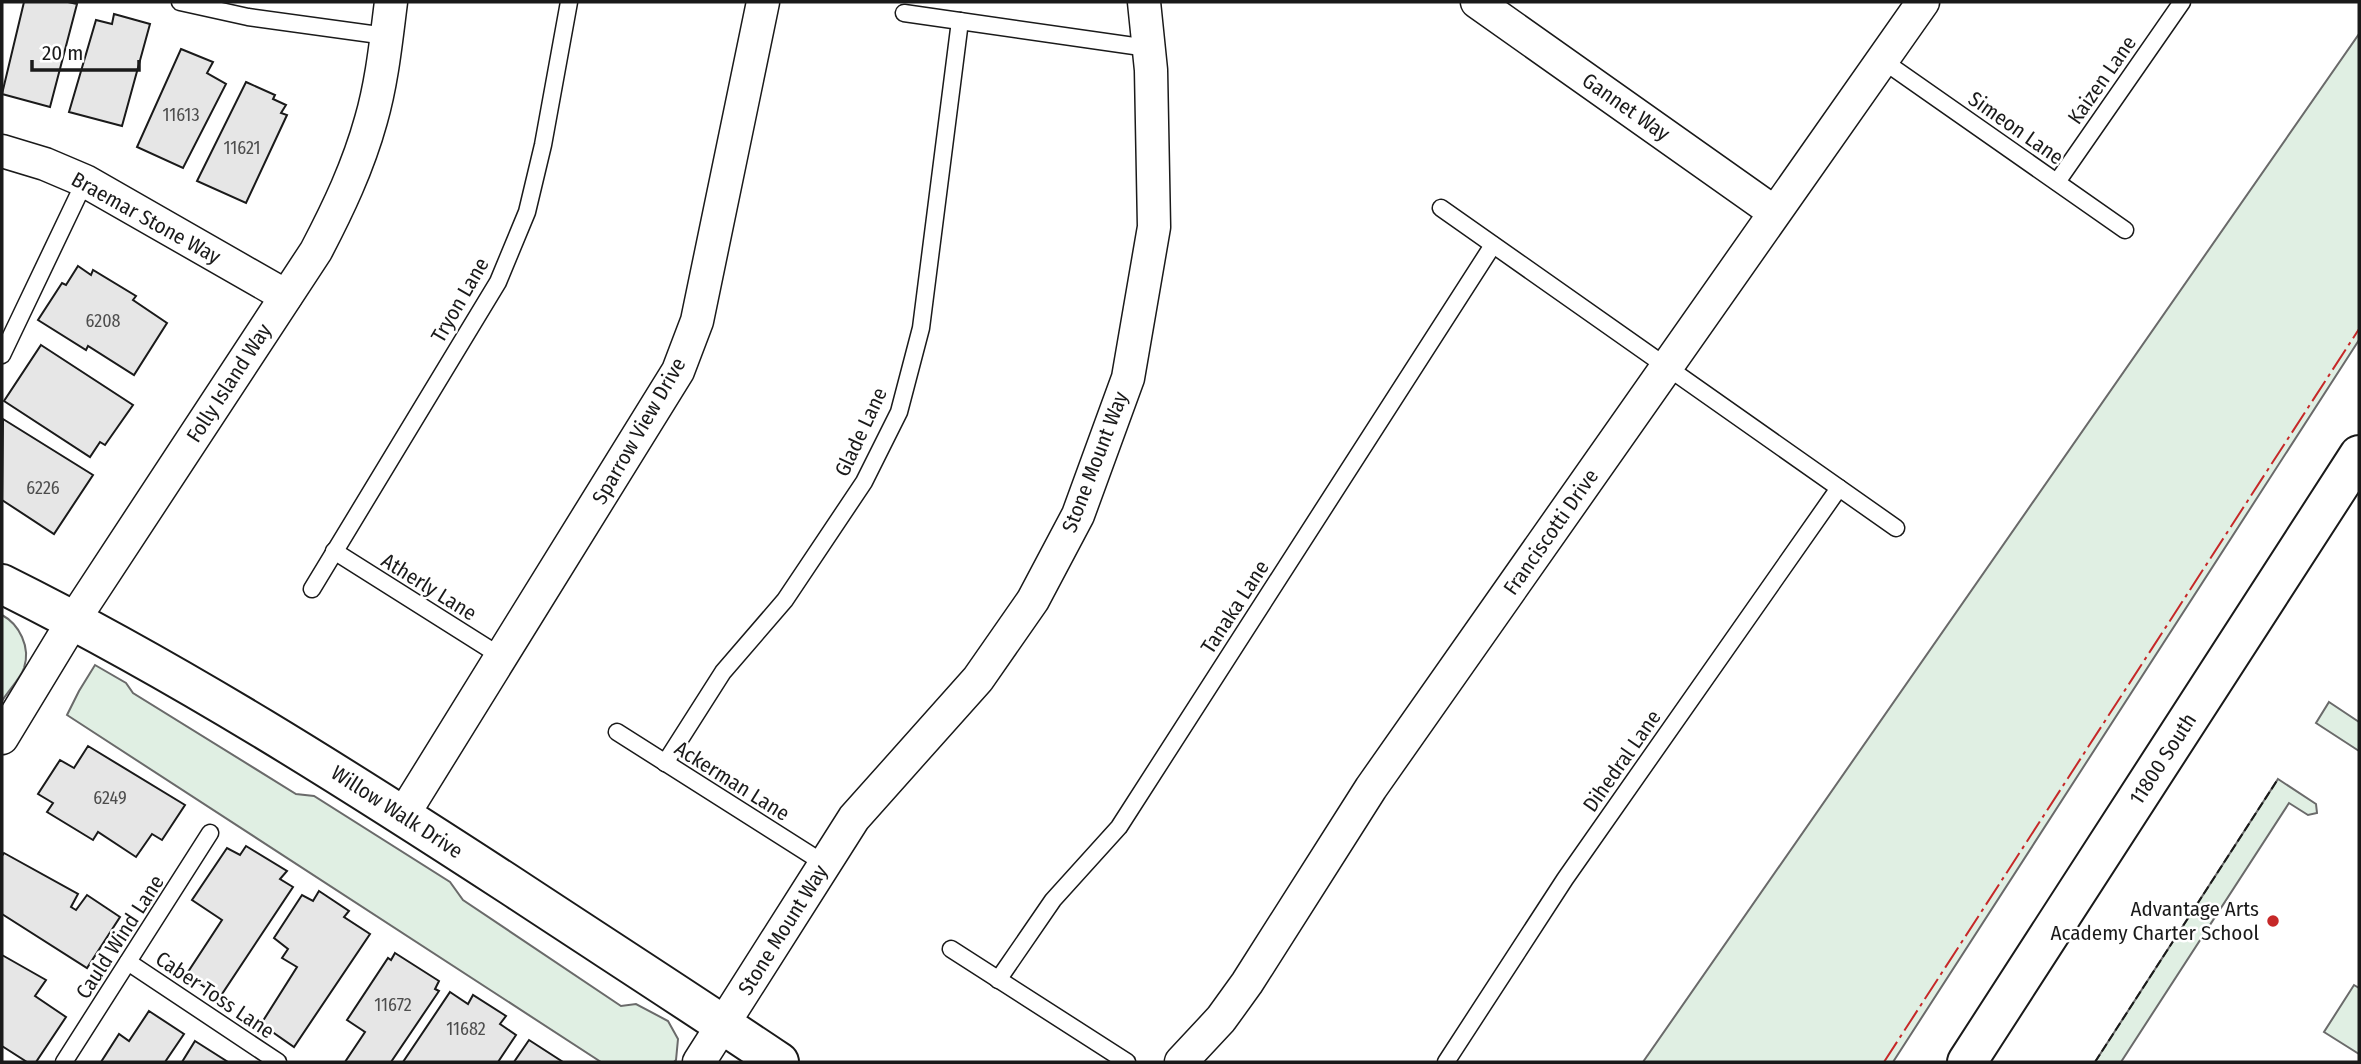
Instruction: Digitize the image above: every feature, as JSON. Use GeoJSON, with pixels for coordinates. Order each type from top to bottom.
{"type":"FeatureCollection","features":[{"type":"Feature","properties":{"kind":"street","name":"Folly Island Way"},"geometry":{"type":"LineString","coordinates":[[2,738],[73,621],[316,251],[334,218],[359,160],[372,119],[381,78],[391,2]]}},
{"type":"Feature","properties":{"kind":"street","name":"Sparrow View Drive"},"geometry":{"type":"LineString","coordinates":[[403,815],[664,395],[689,346],[703,296],[763,2]]}},
{"type":"Feature","properties":{"kind":"street","name":"Stone Mount Way"},"geometry":{"type":"LineString","coordinates":[[699,1062],[854,818],[978,679],[1033,600],[1078,515],[1128,378],[1154,227],[1151,70],[1144,2]]}},
{"type":"Feature","properties":{"kind":"street","name":"Gannet Way"},"geometry":{"type":"LineString","coordinates":[[1477,2],[1774,212]]}},
{"type":"Feature","properties":{"kind":"street","name":"Franciscotti Drive"},"geometry":{"type":"LineString","coordinates":[[1181,1062],[1247,983],[1371,788],[1923,2]]}},
{"type":"Feature","properties":{"kind":"street","name":"Braemar Stone Way"},"geometry":{"type":"LineString","coordinates":[[2,151],[45,164],[85,181],[286,296]]}},
{"type":"Feature","properties":{"kind":"street","name":"11800 South"},"geometry":{"type":"LineString","coordinates":[[1967,1062],[2359,455]]}},
{"type":"Feature","properties":{"kind":"street","name":"Willow Walk Drive"},"geometry":{"type":"LineString","coordinates":[[2,584],[255,723],[403,815],[779,1062]]}},
{"type":"Feature","properties":{"kind":"lane"},"geometry":{"type":"LineString","coordinates":[[180,2],[248,18],[386,36]]}},
{"type":"Feature","properties":{"kind":"lane","name":"Tryon Lane"},"geometry":{"type":"LineString","coordinates":[[312,589],[498,282],[527,212],[543,145],[569,2]]}},
{"type":"Feature","properties":{"kind":"lane","name":"Kaizen Lane"},"geometry":{"type":"LineString","coordinates":[[2057,182],[2182,2]]}},
{"type":"Feature","properties":{"kind":"lane"},"geometry":{"type":"LineString","coordinates":[[904,13],[1148,48]]}},
{"type":"Feature","properties":{"kind":"lane","name":"Glade Lane"},"geometry":{"type":"LineString","coordinates":[[665,762],[723,672],[800,579],[864,482],[899,412],[921,328],[960,21]]}},
{"type":"Feature","properties":{"kind":"lane","name":"Simeon Lane"},"geometry":{"type":"LineString","coordinates":[[1882,60],[2125,230]]}},
{"type":"Feature","properties":{"kind":"lane"},"geometry":{"type":"LineString","coordinates":[[2,354],[85,181]]}},
{"type":"Feature","properties":{"kind":"lane"},"geometry":{"type":"LineString","coordinates":[[1441,208],[1896,528]]}},
{"type":"Feature","properties":{"kind":"lane","name":"Tanaka Lane"},"geometry":{"type":"LineString","coordinates":[[998,980],[1053,900],[1119,827],[1493,245]]}},
{"type":"Feature","properties":{"kind":"lane","name":"Dihedral Lane"},"geometry":{"type":"LineString","coordinates":[[1446,1062],[1565,880],[1839,488]]}},
{"type":"Feature","properties":{"kind":"lane","name":"Atherly Lane"},"geometry":{"type":"LineString","coordinates":[[334,551],[502,657]]}},
{"type":"Feature","properties":{"kind":"lane","name":"Ackerman Lane"},"geometry":{"type":"LineString","coordinates":[[617,732],[825,864]]}},
{"type":"Feature","properties":{"kind":"lane","name":"Cauld Wind Lane"},"geometry":{"type":"LineString","coordinates":[[64,1062],[211,833]]}},
{"type":"Feature","properties":{"kind":"lane"},"geometry":{"type":"LineString","coordinates":[[951,949],[1127,1062]]}},
{"type":"Feature","properties":{"kind":"lane","name":"Caber Toss Lane"},"geometry":{"type":"LineString","coordinates":[[128,962],[278,1062]]}},
{"type":"Feature","properties":{"kind":"green space"},"geometry":{"type":"Polygon","coordinates":[[[2359,34],[2359,340],[1893,1062],[1643,1062],[2359,34]]]}},
{"type":"Feature","properties":{"kind":"green space"},"geometry":{"type":"Polygon","coordinates":[[[2,615],[14,624],[22,637],[26,660],[22,672],[2,701],[2,615]]]}},
{"type":"Feature","properties":{"kind":"green space"},"geometry":{"type":"Polygon","coordinates":[[[95,665],[126,683],[133,693],[296,794],[314,796],[450,882],[463,900],[621,1006],[636,1004],[668,1021],[678,1039],[676,1060],[601,1062],[67,715],[95,665]]]}},
{"type":"Feature","properties":{"kind":"green space"},"geometry":{"type":"Polygon","coordinates":[[[2329,702],[2359,722],[2359,751],[2316,723],[2329,702]]]}},
{"type":"Feature","properties":{"kind":"green space"},"geometry":{"type":"Polygon","coordinates":[[[2278,779],[2316,804],[2317,813],[2308,815],[2289,803],[2121,1062],[2095,1062],[2278,779]]]}},
{"type":"Feature","properties":{"kind":"green space"},"geometry":{"type":"Polygon","coordinates":[[[2354,985],[2359,988],[2359,1054],[2324,1032],[2354,985]]]}},
{"type":"Feature","properties":{"kind":"building"},"geometry":{"type":"Polygon","coordinates":[[[24,2],[77,4],[50,107],[2,94],[24,2]]]}},
{"type":"Feature","properties":{"kind":"building"},"geometry":{"type":"Polygon","coordinates":[[[114,14],[150,24],[122,126],[69,112],[96,20],[112,24],[114,14]]]}},
{"type":"Feature","properties":{"kind":"building"},"geometry":{"type":"Polygon","coordinates":[[[181,49],[213,62],[207,73],[226,84],[183,168],[137,147],[181,49]]]}},
{"type":"Feature","properties":{"kind":"building"},"geometry":{"type":"Polygon","coordinates":[[[246,82],[275,95],[273,99],[286,105],[281,113],[287,115],[246,203],[197,181],[246,82]]]}},
{"type":"Feature","properties":{"kind":"building"},"geometry":{"type":"Polygon","coordinates":[[[78,266],[91,275],[93,270],[136,296],[133,300],[167,323],[134,375],[88,346],[86,350],[38,320],[62,283],[66,285],[78,266]]]}},
{"type":"Feature","properties":{"kind":"building"},"geometry":{"type":"Polygon","coordinates":[[[41,345],[133,405],[105,445],[100,442],[90,457],[4,401],[41,345]]]}},
{"type":"Feature","properties":{"kind":"building"},"geometry":{"type":"Polygon","coordinates":[[[3,419],[93,475],[54,534],[2,500],[3,419]]]}},
{"type":"Feature","properties":{"kind":"building"},"geometry":{"type":"Polygon","coordinates":[[[88,746],[185,805],[162,840],[152,834],[136,857],[98,832],[93,840],[47,812],[53,803],[38,794],[60,760],[74,768],[88,746]]]}},
{"type":"Feature","properties":{"kind":"building"},"geometry":{"type":"Polygon","coordinates":[[[246,846],[287,871],[280,879],[293,887],[220,997],[186,975],[222,920],[192,900],[227,848],[240,855],[246,846]]]}},
{"type":"Feature","properties":{"kind":"building"},"geometry":{"type":"Polygon","coordinates":[[[4,853],[78,894],[71,907],[76,910],[87,895],[120,917],[87,968],[2,914],[4,853]]]}},
{"type":"Feature","properties":{"kind":"building"},"geometry":{"type":"Polygon","coordinates":[[[319,891],[349,911],[344,917],[370,934],[294,1047],[261,1024],[297,967],[282,958],[288,949],[274,938],[302,895],[313,901],[319,891]]]}},
{"type":"Feature","properties":{"kind":"building"},"geometry":{"type":"Polygon","coordinates":[[[395,953],[439,981],[435,989],[439,991],[391,1062],[345,1062],[365,1032],[347,1020],[388,958],[391,960],[395,953]]]}},
{"type":"Feature","properties":{"kind":"building"},"geometry":{"type":"Polygon","coordinates":[[[2,955],[46,980],[35,996],[66,1017],[36,1062],[27,1062],[2,1046],[2,955]]]}},
{"type":"Feature","properties":{"kind":"building"},"geometry":{"type":"Polygon","coordinates":[[[450,992],[468,1004],[473,995],[506,1016],[500,1024],[516,1035],[498,1062],[403,1062],[450,992]]]}},
{"type":"Feature","properties":{"kind":"building"},"geometry":{"type":"Polygon","coordinates":[[[149,1011],[184,1034],[165,1062],[101,1062],[119,1034],[129,1041],[149,1011]]]}},
{"type":"Feature","properties":{"kind":"building"},"geometry":{"type":"Polygon","coordinates":[[[529,1040],[563,1062],[514,1062],[529,1040]]]}},
{"type":"Feature","properties":{"kind":"building"},"geometry":{"type":"Polygon","coordinates":[[[195,1041],[228,1062],[182,1062],[195,1041]]]}},
{"type":"Feature","properties":{"kind":"fence"},"geometry":{"type":"LineString","coordinates":[[2095,1062],[2278,779]]}},
{"type":"Feature","properties":{"kind":"power"},"geometry":{"type":"LineString","coordinates":[[1884,1062],[2359,329]]}},
{"type":"Feature","properties":{"kind":"place","name":"Advantage Arts Academy Charter School"},"geometry":{"type":"Point","coordinates":[2273,921]}}]}
